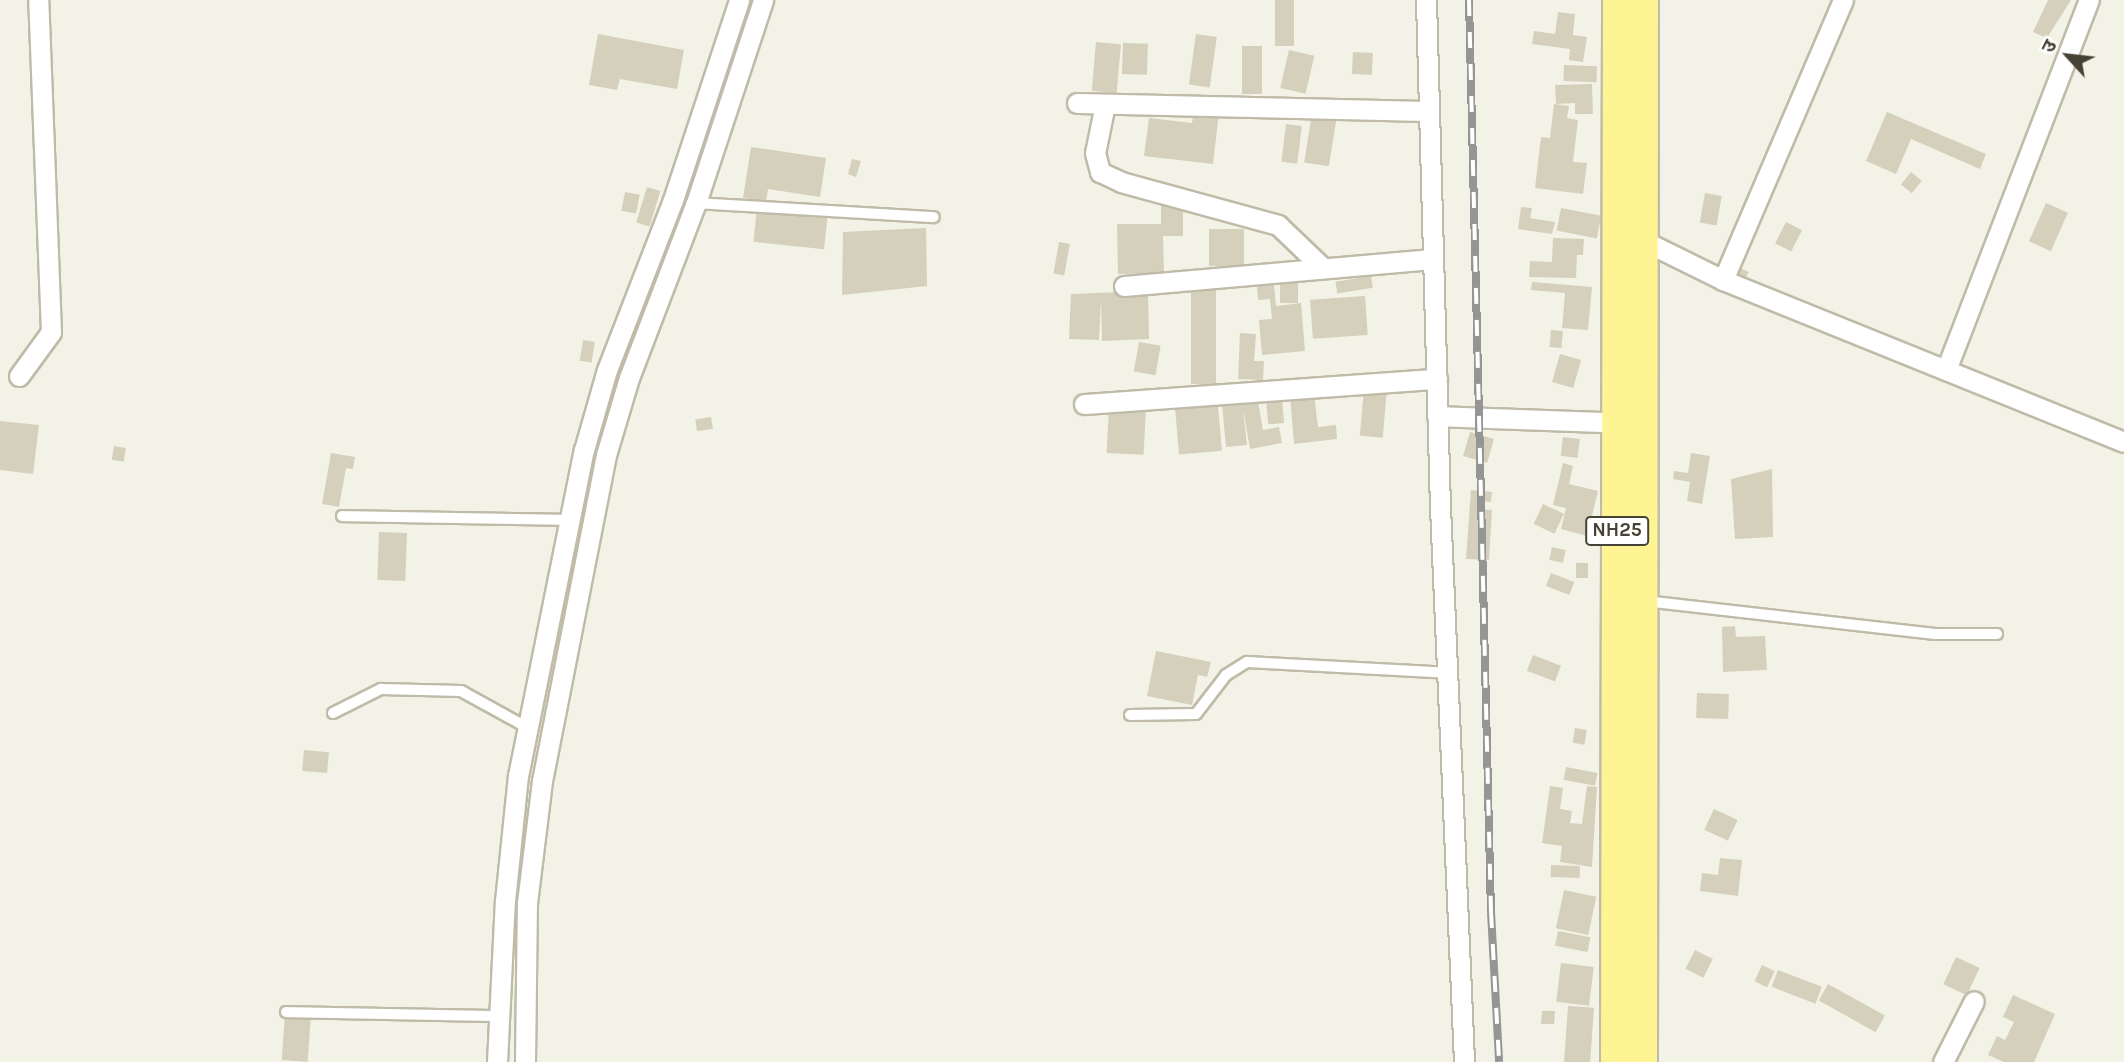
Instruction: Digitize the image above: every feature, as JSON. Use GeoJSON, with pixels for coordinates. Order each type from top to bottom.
{"type":"FeatureCollection","features":[{"type":"Feature","properties":{"kind":"main road","name":"NH25"},"geometry":{"type":"LineString","coordinates":[[1619,0],[1630,423],[1641,601],[1641,1062]]}},
{"type":"Feature","properties":{"kind":"main road","name":"NH25"},"geometry":{"type":"LineString","coordinates":[[1617,1062],[1630,423],[1642,240],[1642,0]]}},
{"type":"Feature","properties":{"kind":"street"},"geometry":{"type":"LineString","coordinates":[[19,376],[51,332],[38,0]]}},
{"type":"Feature","properties":{"kind":"street"},"geometry":{"type":"LineString","coordinates":[[498,1062],[505,901],[528,728],[569,520],[607,370],[673,200],[740,0]]}},
{"type":"Feature","properties":{"kind":"street"},"geometry":{"type":"LineString","coordinates":[[525,1062],[527,903],[542,781],[591,524],[629,378],[696,203],[764,0]]}},
{"type":"Feature","properties":{"kind":"street"},"geometry":{"type":"LineString","coordinates":[[1426,0],[1437,416],[1464,1062]]}},
{"type":"Feature","properties":{"kind":"street"},"geometry":{"type":"LineString","coordinates":[[1723,280],[1843,0]]}},
{"type":"Feature","properties":{"kind":"street"},"geometry":{"type":"LineString","coordinates":[[1946,370],[2089,0]]}},
{"type":"Feature","properties":{"kind":"street"},"geometry":{"type":"LineString","coordinates":[[1077,103],[1427,111]]}},
{"type":"Feature","properties":{"kind":"street"},"geometry":{"type":"LineString","coordinates":[[1105,104],[1095,153],[1100,172],[1121,182],[1278,225],[1323,268]]}},
{"type":"Feature","properties":{"kind":"street"},"geometry":{"type":"LineString","coordinates":[[1642,240],[1723,280],[2124,442]]}},
{"type":"Feature","properties":{"kind":"street"},"geometry":{"type":"LineString","coordinates":[[1124,286],[1432,259]]}},
{"type":"Feature","properties":{"kind":"street"},"geometry":{"type":"LineString","coordinates":[[1084,404],[1437,379]]}},
{"type":"Feature","properties":{"kind":"street"},"geometry":{"type":"LineString","coordinates":[[1437,416],[1630,423]]}},
{"type":"Feature","properties":{"kind":"street"},"geometry":{"type":"LineString","coordinates":[[1943,1062],[1974,1001]]}},
{"type":"Feature","properties":{"kind":"lane"},"geometry":{"type":"LineString","coordinates":[[696,203],[934,217]]}},
{"type":"Feature","properties":{"kind":"lane"},"geometry":{"type":"LineString","coordinates":[[342,516],[569,520]]}},
{"type":"Feature","properties":{"kind":"lane"},"geometry":{"type":"LineString","coordinates":[[1641,601],[1935,634],[1997,634]]}},
{"type":"Feature","properties":{"kind":"lane"},"geometry":{"type":"LineString","coordinates":[[1130,715],[1196,714],[1226,675],[1247,662],[1447,673]]}},
{"type":"Feature","properties":{"kind":"lane"},"geometry":{"type":"LineString","coordinates":[[333,713],[380,689],[461,691],[528,728]]}},
{"type":"Feature","properties":{"kind":"lane"},"geometry":{"type":"LineString","coordinates":[[286,1012],[500,1016]]}},
{"type":"Feature","properties":{"kind":"building"},"geometry":{"type":"Polygon","coordinates":[[[1275,0],[1294,0],[1294,46],[1275,46],[1275,0]]]}},
{"type":"Feature","properties":{"kind":"building"},"geometry":{"type":"Polygon","coordinates":[[[2048,0],[2071,0],[2047,38],[2033,32],[2048,0]]]}},
{"type":"Feature","properties":{"kind":"building"},"geometry":{"type":"Polygon","coordinates":[[[1558,12],[1575,14],[1573,35],[1587,37],[1583,62],[1569,60],[1570,49],[1532,44],[1534,31],[1555,34],[1558,12]]]}},
{"type":"Feature","properties":{"kind":"building"},"geometry":{"type":"Polygon","coordinates":[[[598,34],[684,50],[677,89],[620,79],[617,90],[589,85],[598,34]]]}},
{"type":"Feature","properties":{"kind":"building"},"geometry":{"type":"Polygon","coordinates":[[[1196,34],[1217,37],[1210,87],[1189,85],[1196,34]]]}},
{"type":"Feature","properties":{"kind":"building"},"geometry":{"type":"Polygon","coordinates":[[[1096,42],[1121,44],[1117,93],[1092,91],[1096,42]]]}},
{"type":"Feature","properties":{"kind":"building"},"geometry":{"type":"Polygon","coordinates":[[[1123,43],[1148,44],[1147,75],[1122,74],[1123,43]]]}},
{"type":"Feature","properties":{"kind":"building"},"geometry":{"type":"Polygon","coordinates":[[[1242,46],[1262,46],[1262,94],[1242,94],[1242,46]]]}},
{"type":"Feature","properties":{"kind":"building"},"geometry":{"type":"Polygon","coordinates":[[[1289,50],[1314,56],[1306,94],[1280,88],[1289,50]]]}},
{"type":"Feature","properties":{"kind":"building"},"geometry":{"type":"Polygon","coordinates":[[[1353,52],[1373,53],[1372,75],[1352,74],[1353,52]]]}},
{"type":"Feature","properties":{"kind":"building"},"geometry":{"type":"Polygon","coordinates":[[[1564,65],[1597,66],[1596,82],[1563,81],[1564,65]]]}},
{"type":"Feature","properties":{"kind":"building"},"geometry":{"type":"Polygon","coordinates":[[[1592,84],[1593,114],[1575,114],[1575,103],[1556,104],[1555,85],[1592,84]]]}},
{"type":"Feature","properties":{"kind":"building"},"geometry":{"type":"Polygon","coordinates":[[[1554,104],[1569,106],[1567,118],[1578,120],[1573,162],[1587,163],[1583,194],[1535,188],[1541,137],[1550,138],[1554,104]]]}},
{"type":"Feature","properties":{"kind":"building"},"geometry":{"type":"Polygon","coordinates":[[[1194,110],[1219,113],[1213,164],[1144,156],[1149,118],[1192,123],[1194,110]]]}},
{"type":"Feature","properties":{"kind":"building"},"geometry":{"type":"Polygon","coordinates":[[[1887,112],[1986,154],[1980,169],[1911,139],[1896,174],[1866,161],[1887,112]]]}},
{"type":"Feature","properties":{"kind":"building"},"geometry":{"type":"Polygon","coordinates":[[[1312,113],[1337,117],[1329,166],[1304,162],[1312,113]]]}},
{"type":"Feature","properties":{"kind":"building"},"geometry":{"type":"Polygon","coordinates":[[[1286,124],[1302,126],[1297,164],[1281,162],[1286,124]]]}},
{"type":"Feature","properties":{"kind":"building"},"geometry":{"type":"Polygon","coordinates":[[[751,147],[826,158],[820,197],[768,189],[766,202],[743,198],[751,147]]]}},
{"type":"Feature","properties":{"kind":"building"},"geometry":{"type":"Polygon","coordinates":[[[852,159],[861,161],[856,177],[848,174],[852,159]]]}},
{"type":"Feature","properties":{"kind":"building"},"geometry":{"type":"Polygon","coordinates":[[[1911,172],[1922,181],[1912,193],[1901,184],[1911,172]]]}},
{"type":"Feature","properties":{"kind":"building"},"geometry":{"type":"Polygon","coordinates":[[[647,187],[660,191],[650,226],[636,222],[647,187]]]}},
{"type":"Feature","properties":{"kind":"building"},"geometry":{"type":"Polygon","coordinates":[[[625,192],[640,195],[636,214],[621,211],[625,192]]]}},
{"type":"Feature","properties":{"kind":"building"},"geometry":{"type":"Polygon","coordinates":[[[1705,193],[1722,196],[1717,225],[1700,223],[1705,193]]]}},
{"type":"Feature","properties":{"kind":"building"},"geometry":{"type":"Polygon","coordinates":[[[1161,203],[1183,203],[1183,236],[1163,236],[1164,273],[1118,274],[1117,224],[1161,224],[1161,203]]]}},
{"type":"Feature","properties":{"kind":"building"},"geometry":{"type":"Polygon","coordinates":[[[2046,203],[2068,213],[2051,251],[2029,241],[2046,203]]]}},
{"type":"Feature","properties":{"kind":"building"},"geometry":{"type":"Polygon","coordinates":[[[1521,207],[1532,208],[1530,218],[1555,222],[1552,234],[1518,229],[1521,207]]]}},
{"type":"Feature","properties":{"kind":"building"},"geometry":{"type":"Polygon","coordinates":[[[757,208],[828,215],[824,249],[753,242],[757,208]]]}},
{"type":"Feature","properties":{"kind":"building"},"geometry":{"type":"Polygon","coordinates":[[[1561,208],[1601,216],[1597,238],[1557,231],[1561,208]]]}},
{"type":"Feature","properties":{"kind":"building"},"geometry":{"type":"Polygon","coordinates":[[[1786,222],[1802,230],[1791,252],[1775,243],[1786,222]]]}},
{"type":"Feature","properties":{"kind":"building"},"geometry":{"type":"Polygon","coordinates":[[[926,228],[927,286],[842,295],[843,232],[926,228]]]}},
{"type":"Feature","properties":{"kind":"building"},"geometry":{"type":"Polygon","coordinates":[[[1209,229],[1244,229],[1244,266],[1209,266],[1209,229]]]}},
{"type":"Feature","properties":{"kind":"building"},"geometry":{"type":"Polygon","coordinates":[[[1553,238],[1584,239],[1583,255],[1577,255],[1576,278],[1529,277],[1530,261],[1552,262],[1553,238]]]}},
{"type":"Feature","properties":{"kind":"building"},"geometry":{"type":"Polygon","coordinates":[[[1059,242],[1070,244],[1064,275],[1053,274],[1059,242]]]}},
{"type":"Feature","properties":{"kind":"building"},"geometry":{"type":"Polygon","coordinates":[[[1736,266],[1749,272],[1742,287],[1729,281],[1736,266]]]}},
{"type":"Feature","properties":{"kind":"building"},"geometry":{"type":"Polygon","coordinates":[[[1371,276],[1373,288],[1337,293],[1335,282],[1371,276]]]}},
{"type":"Feature","properties":{"kind":"building"},"geometry":{"type":"Polygon","coordinates":[[[1532,282],[1592,287],[1588,330],[1562,328],[1565,293],[1531,290],[1532,282]]]}},
{"type":"Feature","properties":{"kind":"building"},"geometry":{"type":"Polygon","coordinates":[[[1280,283],[1298,283],[1298,303],[1280,303],[1280,283]]]}},
{"type":"Feature","properties":{"kind":"building"},"geometry":{"type":"Polygon","coordinates":[[[1274,284],[1276,306],[1301,303],[1305,351],[1262,355],[1259,320],[1272,319],[1270,299],[1258,300],[1257,285],[1274,284]]]}},
{"type":"Feature","properties":{"kind":"building"},"geometry":{"type":"Polygon","coordinates":[[[1191,287],[1216,287],[1216,384],[1191,384],[1191,287]]]}},
{"type":"Feature","properties":{"kind":"building"},"geometry":{"type":"Polygon","coordinates":[[[1148,291],[1149,339],[1102,341],[1101,300],[1099,340],[1069,339],[1071,294],[1148,291]]]}},
{"type":"Feature","properties":{"kind":"building"},"geometry":{"type":"Polygon","coordinates":[[[1365,296],[1368,335],[1313,339],[1310,300],[1365,296]]]}},
{"type":"Feature","properties":{"kind":"building"},"geometry":{"type":"Polygon","coordinates":[[[1551,330],[1563,331],[1561,348],[1550,347],[1551,330]]]}},
{"type":"Feature","properties":{"kind":"building"},"geometry":{"type":"Polygon","coordinates":[[[1240,333],[1256,334],[1254,361],[1264,361],[1263,380],[1238,379],[1240,333]]]}},
{"type":"Feature","properties":{"kind":"building"},"geometry":{"type":"Polygon","coordinates":[[[583,340],[595,342],[592,363],[580,361],[583,340]]]}},
{"type":"Feature","properties":{"kind":"building"},"geometry":{"type":"Polygon","coordinates":[[[1139,342],[1161,346],[1155,375],[1134,372],[1139,342]]]}},
{"type":"Feature","properties":{"kind":"building"},"geometry":{"type":"Polygon","coordinates":[[[1560,354],[1581,360],[1573,388],[1552,382],[1560,354]]]}},
{"type":"Feature","properties":{"kind":"building"},"geometry":{"type":"Polygon","coordinates":[[[1364,388],[1387,390],[1383,438],[1360,436],[1364,388]]]}},
{"type":"Feature","properties":{"kind":"building"},"geometry":{"type":"Polygon","coordinates":[[[1314,393],[1318,427],[1336,425],[1337,439],[1294,444],[1290,395],[1314,393]]]}},
{"type":"Feature","properties":{"kind":"building"},"geometry":{"type":"Polygon","coordinates":[[[1282,399],[1284,423],[1268,424],[1266,400],[1282,399]]]}},
{"type":"Feature","properties":{"kind":"building"},"geometry":{"type":"Polygon","coordinates":[[[1258,401],[1263,430],[1279,427],[1282,443],[1250,449],[1243,408],[1247,445],[1226,447],[1222,404],[1258,401]]]}},
{"type":"Feature","properties":{"kind":"building"},"geometry":{"type":"Polygon","coordinates":[[[1218,406],[1222,451],[1179,455],[1175,410],[1218,406]]]}},
{"type":"Feature","properties":{"kind":"building"},"geometry":{"type":"Polygon","coordinates":[[[1109,407],[1146,409],[1144,455],[1107,453],[1109,407]]]}},
{"type":"Feature","properties":{"kind":"building"},"geometry":{"type":"Polygon","coordinates":[[[711,417],[713,429],[697,431],[695,420],[711,417]]]}},
{"type":"Feature","properties":{"kind":"building"},"geometry":{"type":"Polygon","coordinates":[[[0,421],[39,425],[33,474],[0,470],[0,421]]]}},
{"type":"Feature","properties":{"kind":"building"},"geometry":{"type":"Polygon","coordinates":[[[1470,432],[1494,439],[1487,463],[1463,456],[1470,432]]]}},
{"type":"Feature","properties":{"kind":"building"},"geometry":{"type":"Polygon","coordinates":[[[1563,437],[1580,439],[1578,458],[1561,456],[1563,437]]]}},
{"type":"Feature","properties":{"kind":"building"},"geometry":{"type":"Polygon","coordinates":[[[114,446],[126,448],[124,462],[112,460],[114,446]]]}},
{"type":"Feature","properties":{"kind":"building"},"geometry":{"type":"Polygon","coordinates":[[[331,453],[355,457],[353,469],[346,468],[339,507],[322,504],[331,453]]]}},
{"type":"Feature","properties":{"kind":"building"},"geometry":{"type":"Polygon","coordinates":[[[1691,453],[1710,456],[1702,504],[1687,501],[1690,482],[1673,479],[1674,471],[1688,473],[1691,453]]]}},
{"type":"Feature","properties":{"kind":"building"},"geometry":{"type":"Polygon","coordinates":[[[1563,463],[1573,466],[1569,484],[1598,491],[1587,536],[1561,529],[1566,508],[1553,505],[1563,463]]]}},
{"type":"Feature","properties":{"kind":"building"},"geometry":{"type":"Polygon","coordinates":[[[1772,469],[1773,537],[1735,539],[1731,479],[1772,469]]]}},
{"type":"Feature","properties":{"kind":"building"},"geometry":{"type":"Polygon","coordinates":[[[1471,490],[1492,492],[1491,502],[1481,501],[1481,509],[1492,510],[1489,560],[1466,559],[1471,490]]]}},
{"type":"Feature","properties":{"kind":"building"},"geometry":{"type":"Polygon","coordinates":[[[1543,504],[1564,514],[1555,534],[1534,524],[1543,504]]]}},
{"type":"Feature","properties":{"kind":"building"},"geometry":{"type":"Polygon","coordinates":[[[379,532],[407,533],[405,581],[377,580],[379,532]]]}},
{"type":"Feature","properties":{"kind":"building"},"geometry":{"type":"Polygon","coordinates":[[[1552,547],[1566,550],[1563,563],[1549,560],[1552,547]]]}},
{"type":"Feature","properties":{"kind":"building"},"geometry":{"type":"Polygon","coordinates":[[[1576,563],[1588,563],[1588,578],[1576,578],[1576,563]]]}},
{"type":"Feature","properties":{"kind":"building"},"geometry":{"type":"Polygon","coordinates":[[[1551,573],[1574,582],[1569,595],[1546,586],[1551,573]]]}},
{"type":"Feature","properties":{"kind":"building"},"geometry":{"type":"Polygon","coordinates":[[[1735,626],[1736,637],[1765,636],[1767,670],[1723,672],[1722,627],[1735,626]]]}},
{"type":"Feature","properties":{"kind":"building"},"geometry":{"type":"Polygon","coordinates":[[[1156,651],[1211,662],[1207,677],[1198,675],[1192,705],[1147,696],[1156,651]]]}},
{"type":"Feature","properties":{"kind":"building"},"geometry":{"type":"Polygon","coordinates":[[[1533,655],[1561,666],[1555,682],[1527,671],[1533,655]]]}},
{"type":"Feature","properties":{"kind":"building"},"geometry":{"type":"Polygon","coordinates":[[[1697,693],[1729,694],[1728,719],[1696,718],[1697,693]]]}},
{"type":"Feature","properties":{"kind":"building"},"geometry":{"type":"Polygon","coordinates":[[[1575,728],[1587,730],[1585,745],[1573,743],[1575,728]]]}},
{"type":"Feature","properties":{"kind":"building"},"geometry":{"type":"Polygon","coordinates":[[[304,750],[329,752],[327,773],[302,771],[304,750]]]}},
{"type":"Feature","properties":{"kind":"building"},"geometry":{"type":"Polygon","coordinates":[[[1566,767],[1597,773],[1595,786],[1564,780],[1566,767]]]}},
{"type":"Feature","properties":{"kind":"building"},"geometry":{"type":"Polygon","coordinates":[[[1550,786],[1563,788],[1560,809],[1572,811],[1570,823],[1582,824],[1587,786],[1597,787],[1592,867],[1560,862],[1562,846],[1542,843],[1550,786]]]}},
{"type":"Feature","properties":{"kind":"building"},"geometry":{"type":"Polygon","coordinates":[[[1714,809],[1738,820],[1728,841],[1704,830],[1714,809]]]}},
{"type":"Feature","properties":{"kind":"building"},"geometry":{"type":"Polygon","coordinates":[[[1720,858],[1742,860],[1738,896],[1700,891],[1702,873],[1718,875],[1720,858]]]}},
{"type":"Feature","properties":{"kind":"building"},"geometry":{"type":"Polygon","coordinates":[[[1551,865],[1580,866],[1580,878],[1551,877],[1551,865]]]}},
{"type":"Feature","properties":{"kind":"building"},"geometry":{"type":"Polygon","coordinates":[[[1564,890],[1596,897],[1588,935],[1556,928],[1564,890]]]}},
{"type":"Feature","properties":{"kind":"building"},"geometry":{"type":"Polygon","coordinates":[[[1558,931],[1590,937],[1588,952],[1555,946],[1558,931]]]}},
{"type":"Feature","properties":{"kind":"building"},"geometry":{"type":"Polygon","coordinates":[[[1695,950],[1713,959],[1703,978],[1685,969],[1695,950]]]}},
{"type":"Feature","properties":{"kind":"building"},"geometry":{"type":"Polygon","coordinates":[[[1956,957],[1980,968],[1967,995],[1943,984],[1956,957]]]}},
{"type":"Feature","properties":{"kind":"building"},"geometry":{"type":"Polygon","coordinates":[[[1561,963],[1594,967],[1589,1006],[1556,1002],[1561,963]]]}},
{"type":"Feature","properties":{"kind":"building"},"geometry":{"type":"Polygon","coordinates":[[[1762,965],[1775,971],[1767,987],[1754,981],[1762,965]]]}},
{"type":"Feature","properties":{"kind":"building"},"geometry":{"type":"Polygon","coordinates":[[[1778,970],[1822,987],[1815,1004],[1772,987],[1778,970]]]}},
{"type":"Feature","properties":{"kind":"building"},"geometry":{"type":"Polygon","coordinates":[[[1828,984],[1885,1016],[1876,1032],[1819,1001],[1828,984]]]}},
{"type":"Feature","properties":{"kind":"building"},"geometry":{"type":"Polygon","coordinates":[[[2013,995],[2055,1014],[2034,1062],[2004,1062],[1988,1055],[1997,1036],[2005,1040],[2014,1022],[2003,1017],[2013,995]]]}},
{"type":"Feature","properties":{"kind":"building"},"geometry":{"type":"Polygon","coordinates":[[[1568,1006],[1594,1008],[1590,1062],[1564,1062],[1568,1006]]]}},
{"type":"Feature","properties":{"kind":"building"},"geometry":{"type":"Polygon","coordinates":[[[1542,1011],[1555,1011],[1554,1024],[1541,1024],[1542,1011]]]}},
{"type":"Feature","properties":{"kind":"building"},"geometry":{"type":"Polygon","coordinates":[[[285,1013],[311,1015],[308,1062],[282,1060],[285,1013]]]}},
{"type":"Feature","properties":{"kind":"railway"},"geometry":{"type":"LineString","coordinates":[[1469,0],[1491,912],[1499,1062]]}}]}
